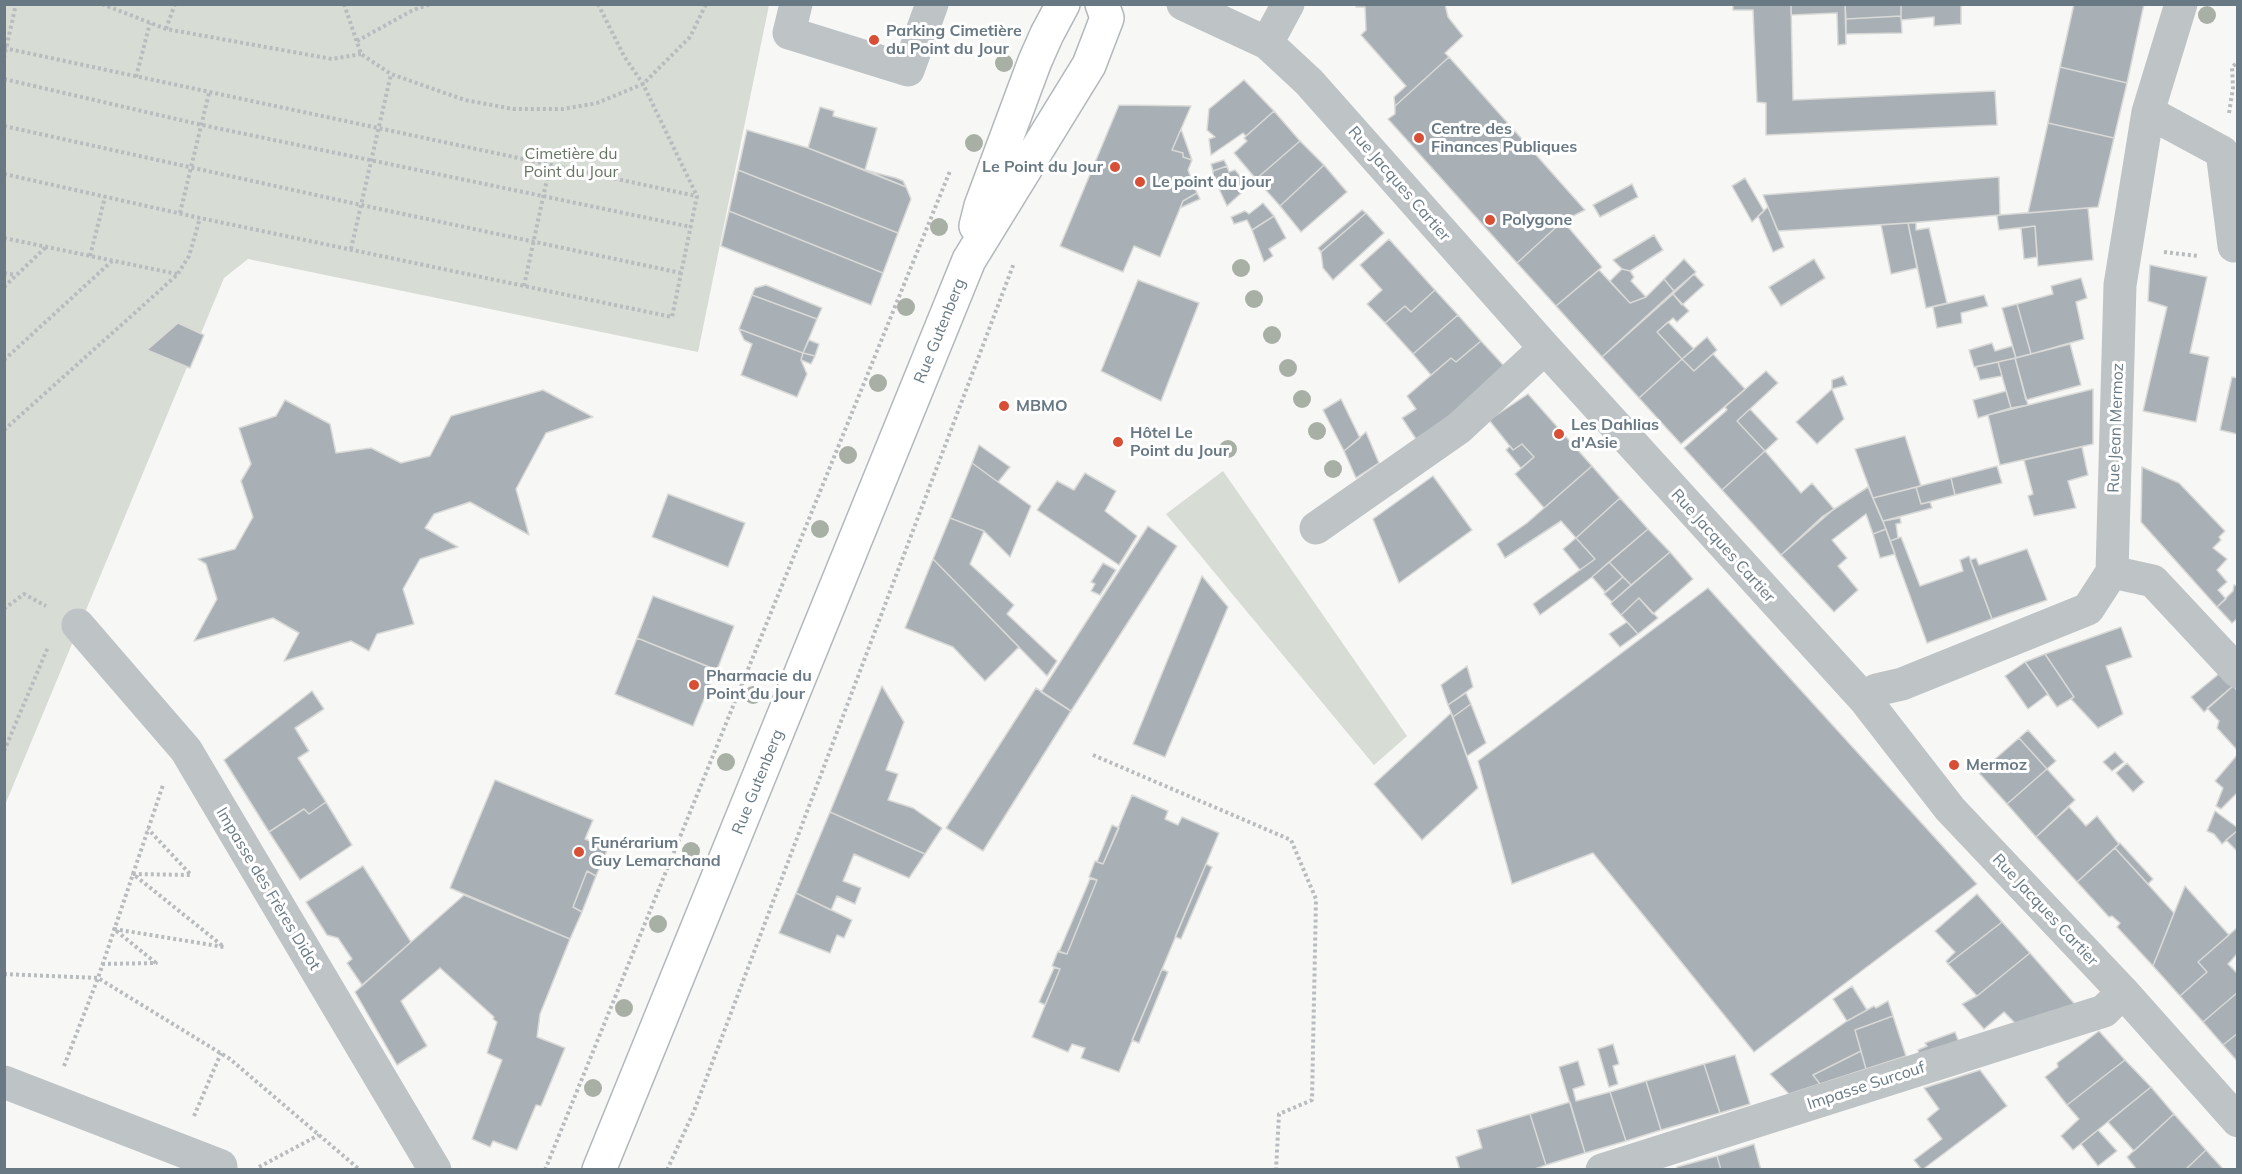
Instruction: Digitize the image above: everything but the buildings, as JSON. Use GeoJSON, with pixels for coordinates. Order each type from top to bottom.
{"type":"FeatureCollection","features":[{"type":"Feature","properties":{"kind":"main road","name":"Rue Gutenberg"},"geometry":{"type":"LineString","coordinates":[[969,260],[981,206],[989,184],[1035,61],[1064,4]]}},
{"type":"Feature","properties":{"kind":"main road","name":"Rue Gutenberg"},"geometry":{"type":"LineString","coordinates":[[599,1170],[969,260],[1089,65],[1107,18],[1102,4]]}},
{"type":"Feature","properties":{"kind":"street"},"geometry":{"type":"LineString","coordinates":[[796,4],[789,33],[908,70],[932,4]]}},
{"type":"Feature","properties":{"kind":"street","name":"Rue Jacques Cartier"},"geometry":{"type":"LineString","coordinates":[[1183,4],[1267,43],[1309,82],[1545,348],[1866,701],[1950,809],[2123,992],[2238,1121]]}},
{"type":"Feature","properties":{"kind":"street"},"geometry":{"type":"LineString","coordinates":[[1267,43],[1288,4]]}},
{"type":"Feature","properties":{"kind":"street","name":"Rue Jean Mermoz"},"geometry":{"type":"LineString","coordinates":[[2112,572],[2120,285],[2148,112],[2181,4]]}},
{"type":"Feature","properties":{"kind":"street"},"geometry":{"type":"LineString","coordinates":[[2148,112],[2222,152],[2234,246]]}},
{"type":"Feature","properties":{"kind":"street"},"geometry":{"type":"LineString","coordinates":[[1316,528],[1459,428],[1545,348]]}},
{"type":"Feature","properties":{"kind":"street"},"geometry":{"type":"LineString","coordinates":[[1866,701],[1876,690],[1902,684],[2088,609],[2112,572],[2153,580],[2238,672]]}},
{"type":"Feature","properties":{"kind":"street","name":"Impasse des Frères Didot"},"geometry":{"type":"LineString","coordinates":[[70,620],[186,750],[435,1170]]}},
{"type":"Feature","properties":{"kind":"street","name":"Impasse Surcouf"},"geometry":{"type":"LineString","coordinates":[[1602,1170],[2104,1011],[2123,992]]}},
{"type":"Feature","properties":{"kind":"street"},"geometry":{"type":"LineString","coordinates":[[4,1082],[221,1166],[221,1170]]}},
{"type":"Feature","properties":{"kind":"path"},"geometry":{"type":"LineString","coordinates":[[102,4],[166,29],[332,58],[361,54]]}},
{"type":"Feature","properties":{"kind":"path"},"geometry":{"type":"LineString","coordinates":[[166,29],[175,4]]}},
{"type":"Feature","properties":{"kind":"path"},"geometry":{"type":"LineString","coordinates":[[344,4],[361,54],[391,74],[465,100],[513,109],[563,109],[597,103],[643,84],[690,37],[706,4]]}},
{"type":"Feature","properties":{"kind":"path"},"geometry":{"type":"LineString","coordinates":[[357,41],[413,7],[431,4]]}},
{"type":"Feature","properties":{"kind":"path"},"geometry":{"type":"LineString","coordinates":[[4,174],[200,218],[672,317],[697,196],[643,84],[624,56],[598,4]]}},
{"type":"Feature","properties":{"kind":"path"},"geometry":{"type":"LineString","coordinates":[[4,58],[14,5]]}},
{"type":"Feature","properties":{"kind":"path"},"geometry":{"type":"LineString","coordinates":[[136,78],[150,23]]}},
{"type":"Feature","properties":{"kind":"path"},"geometry":{"type":"LineString","coordinates":[[5,49],[697,196]]}},
{"type":"Feature","properties":{"kind":"path"},"geometry":{"type":"LineString","coordinates":[[2222,152],[2233,88],[2232,67],[2238,62]]}},
{"type":"Feature","properties":{"kind":"path"},"geometry":{"type":"LineString","coordinates":[[351,249],[391,74]]}},
{"type":"Feature","properties":{"kind":"path"},"geometry":{"type":"LineString","coordinates":[[4,79],[202,125],[691,227]]}},
{"type":"Feature","properties":{"kind":"path"},"geometry":{"type":"LineString","coordinates":[[180,213],[209,93]]}},
{"type":"Feature","properties":{"kind":"path"},"geometry":{"type":"LineString","coordinates":[[4,126],[361,206],[681,273]]}},
{"type":"Feature","properties":{"kind":"path"},"geometry":{"type":"LineString","coordinates":[[524,286],[549,165]]}},
{"type":"Feature","properties":{"kind":"path"},"geometry":{"type":"LineString","coordinates":[[545,1170],[951,170]]}},
{"type":"Feature","properties":{"kind":"path"},"geometry":{"type":"LineString","coordinates":[[90,256],[105,197]]}},
{"type":"Feature","properties":{"kind":"path"},"geometry":{"type":"LineString","coordinates":[[4,430],[177,275],[189,256],[200,218]]}},
{"type":"Feature","properties":{"kind":"path"},"geometry":{"type":"LineString","coordinates":[[4,238],[177,275]]}},
{"type":"Feature","properties":{"kind":"path"},"geometry":{"type":"LineString","coordinates":[[4,286],[46,247]]}},
{"type":"Feature","properties":{"kind":"path"},"geometry":{"type":"LineString","coordinates":[[667,1170],[694,1111],[1018,254]]}},
{"type":"Feature","properties":{"kind":"path"},"geometry":{"type":"LineString","coordinates":[[4,360],[112,261]]}},
{"type":"Feature","properties":{"kind":"path"},"geometry":{"type":"LineString","coordinates":[[4,273],[16,276]]}},
{"type":"Feature","properties":{"kind":"path"},"geometry":{"type":"LineString","coordinates":[[4,609],[24,594],[70,620],[4,752]]}},
{"type":"Feature","properties":{"kind":"path"},"geometry":{"type":"LineString","coordinates":[[52,1101],[98,978],[168,770],[186,750]]}},
{"type":"Feature","properties":{"kind":"path"},"geometry":{"type":"LineString","coordinates":[[1093,755],[1291,840],[1316,900],[1312,1100],[1279,1114],[1276,1170]]}},
{"type":"Feature","properties":{"kind":"path"},"geometry":{"type":"LineString","coordinates":[[133,874],[191,875],[148,829]]}},
{"type":"Feature","properties":{"kind":"path"},"geometry":{"type":"LineString","coordinates":[[114,929],[224,947],[133,874]]}},
{"type":"Feature","properties":{"kind":"path"},"geometry":{"type":"LineString","coordinates":[[102,964],[156,963],[114,929]]}},
{"type":"Feature","properties":{"kind":"path"},"geometry":{"type":"LineString","coordinates":[[4,974],[98,978],[221,1053],[360,1170]]}},
{"type":"Feature","properties":{"kind":"path"},"geometry":{"type":"LineString","coordinates":[[179,1150],[221,1053]]}},
{"type":"Feature","properties":{"kind":"path"},"geometry":{"type":"LineString","coordinates":[[254,1170],[319,1135]]}},
{"type":"Feature","properties":{"kind":"green space","name":"Cimetière du Point du Jour"},"geometry":{"type":"Polygon","coordinates":[[[5,5],[769,5],[698,352],[248,259],[224,278],[5,805],[5,5]]]}},
{"type":"Feature","properties":{"kind":"green space"},"geometry":{"type":"Polygon","coordinates":[[[1223,471],[1407,736],[1374,765],[1166,514],[1223,471]]]}},
{"type":"Feature","properties":{"kind":"place","name":"Parking Cimetière du Point du Jour"},"geometry":{"type":"Point","coordinates":[874,40]}},
{"type":"Feature","properties":{"kind":"place","name":"Centre des Finances Publiques"},"geometry":{"type":"Point","coordinates":[1419,138]}},
{"type":"Feature","properties":{"kind":"place","name":"Le Point du Jour"},"geometry":{"type":"Point","coordinates":[1115,167]}},
{"type":"Feature","properties":{"kind":"place","name":"Le point du jour"},"geometry":{"type":"Point","coordinates":[1140,182]}},
{"type":"Feature","properties":{"kind":"place","name":"Polygone"},"geometry":{"type":"Point","coordinates":[1490,220]}},
{"type":"Feature","properties":{"kind":"place","name":"MBMO"},"geometry":{"type":"Point","coordinates":[1004,406]}},
{"type":"Feature","properties":{"kind":"place","name":"Les Dahlias d'Asie"},"geometry":{"type":"Point","coordinates":[1559,434]}},
{"type":"Feature","properties":{"kind":"place","name":"Hôtel Le Point du Jour"},"geometry":{"type":"Point","coordinates":[1118,442]}},
{"type":"Feature","properties":{"kind":"place","name":"Pharmacie du Point du Jour"},"geometry":{"type":"Point","coordinates":[694,685]}},
{"type":"Feature","properties":{"kind":"place","name":"Mermoz"},"geometry":{"type":"Point","coordinates":[1954,765]}},
{"type":"Feature","properties":{"kind":"place","name":"Funérarium Guy Lemarchand"},"geometry":{"type":"Point","coordinates":[579,852]}}]}
